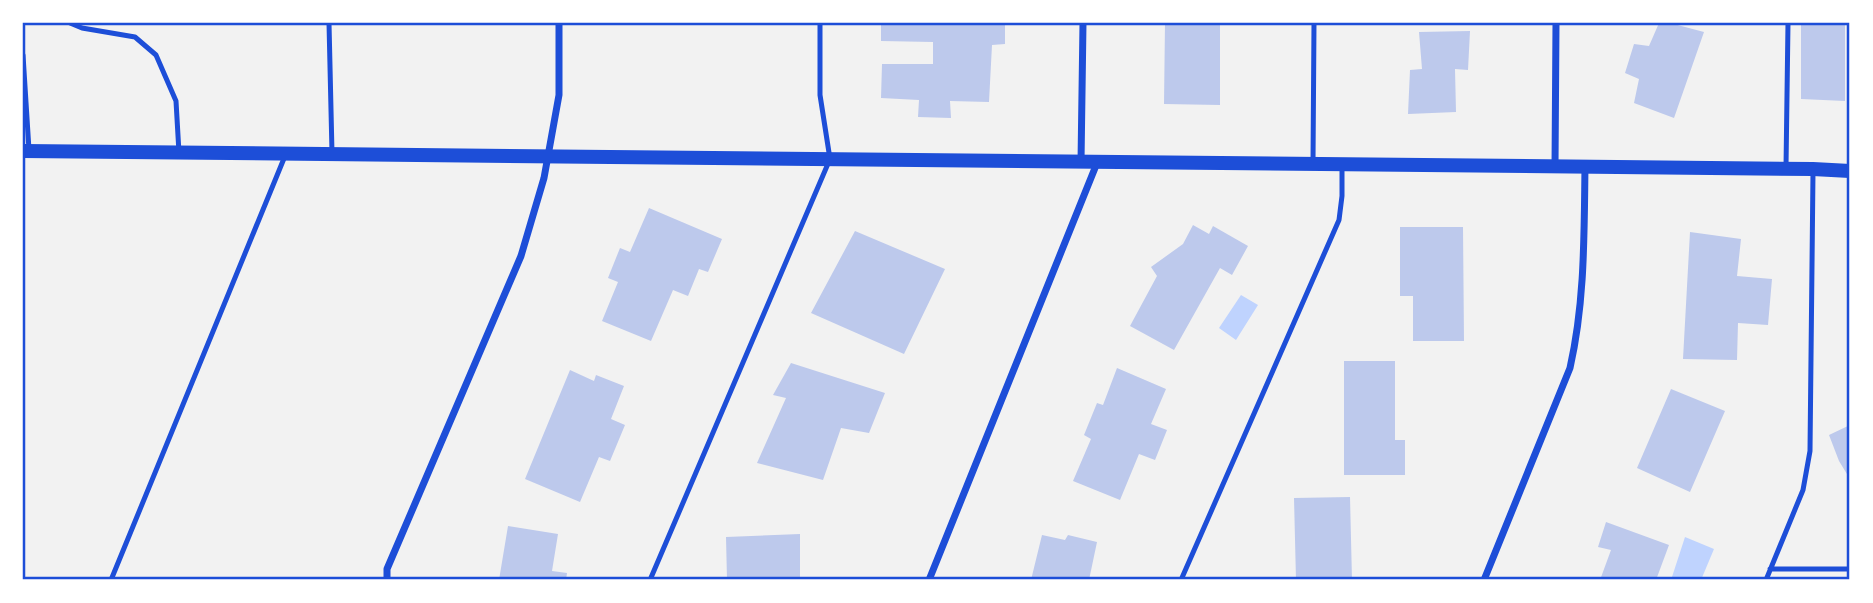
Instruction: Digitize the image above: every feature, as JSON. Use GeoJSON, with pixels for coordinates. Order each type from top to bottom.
{"type":"FeatureCollection","features":[{"type":"Feature","properties":{"kind":"main road"},"geometry":{"type":"LineString","coordinates":[[25,152],[1786,168],[1850,171]]}},
{"type":"Feature","properties":{"kind":"street"},"geometry":{"type":"LineString","coordinates":[[387,580],[387,569],[521,256],[544,178],[559,95],[559,23]]}},
{"type":"Feature","properties":{"kind":"street"},"geometry":{"type":"LineString","coordinates":[[1082,162],[1083,23]]}},
{"type":"Feature","properties":{"kind":"street"},"geometry":{"type":"LineString","coordinates":[[1555,167],[1556,23]]}},
{"type":"Feature","properties":{"kind":"street"},"geometry":{"type":"LineString","coordinates":[[929,580],[1097,163]]}},
{"type":"Feature","properties":{"kind":"street"},"geometry":{"type":"LineString","coordinates":[[1484,580],[1570,368],[1582,300],[1585,167]]}},
{"type":"Feature","properties":{"kind":"lane"},"geometry":{"type":"LineString","coordinates":[[70,23],[82,28],[135,37],[156,55],[176,101],[179,153]]}},
{"type":"Feature","properties":{"kind":"lane"},"geometry":{"type":"LineString","coordinates":[[329,23],[332,154]]}},
{"type":"Feature","properties":{"kind":"lane"},"geometry":{"type":"LineString","coordinates":[[650,580],[830,159],[820,95],[820,23]]}},
{"type":"Feature","properties":{"kind":"lane"},"geometry":{"type":"LineString","coordinates":[[1313,165],[1314,23]]}},
{"type":"Feature","properties":{"kind":"lane"},"geometry":{"type":"LineString","coordinates":[[1786,168],[1788,23]]}},
{"type":"Feature","properties":{"kind":"lane"},"geometry":{"type":"LineString","coordinates":[[23,55],[25,152]]}},
{"type":"Feature","properties":{"kind":"lane"},"geometry":{"type":"LineString","coordinates":[[111,580],[286,154]]}},
{"type":"Feature","properties":{"kind":"lane"},"geometry":{"type":"LineString","coordinates":[[1181,580],[1339,220],[1342,165]]}},
{"type":"Feature","properties":{"kind":"lane"},"geometry":{"type":"LineString","coordinates":[[1766,580],[1803,490],[1810,451],[1813,169]]}},
{"type":"Feature","properties":{"kind":"lane"},"geometry":{"type":"LineString","coordinates":[[1770,569],[1850,569]]}},
{"type":"Feature","properties":{"kind":"water"},"geometry":{"type":"Polygon","coordinates":[[[1241,295],[1258,305],[1236,340],[1219,328],[1241,295]]]}},
{"type":"Feature","properties":{"kind":"water"},"geometry":{"type":"Polygon","coordinates":[[[1685,537],[1714,549],[1701,580],[1671,580],[1685,537]]]}},
{"type":"Feature","properties":{"kind":"building"},"geometry":{"type":"Polygon","coordinates":[[[881,23],[1005,23],[1005,44],[992,45],[989,102],[950,101],[951,118],[918,117],[919,100],[881,98],[882,64],[933,64],[933,42],[881,41],[881,23]]]}},
{"type":"Feature","properties":{"kind":"building"},"geometry":{"type":"Polygon","coordinates":[[[1165,23],[1220,23],[1220,105],[1164,104],[1165,23]]]}},
{"type":"Feature","properties":{"kind":"building"},"geometry":{"type":"Polygon","coordinates":[[[1659,23],[1670,23],[1704,32],[1674,118],[1634,103],[1639,79],[1625,73],[1634,44],[1649,46],[1659,23]]]}},
{"type":"Feature","properties":{"kind":"building"},"geometry":{"type":"Polygon","coordinates":[[[1801,23],[1845,23],[1845,101],[1801,99],[1801,23]]]}},
{"type":"Feature","properties":{"kind":"building"},"geometry":{"type":"Polygon","coordinates":[[[1470,31],[1468,70],[1455,69],[1456,112],[1408,114],[1410,70],[1422,69],[1419,32],[1470,31]]]}},
{"type":"Feature","properties":{"kind":"building"},"geometry":{"type":"Polygon","coordinates":[[[649,208],[722,239],[708,272],[699,269],[688,296],[673,290],[651,341],[602,321],[618,282],[608,278],[620,248],[630,252],[649,208]]]}},
{"type":"Feature","properties":{"kind":"building"},"geometry":{"type":"Polygon","coordinates":[[[1193,225],[1209,234],[1213,226],[1248,246],[1232,275],[1220,268],[1174,350],[1130,326],[1157,276],[1151,267],[1183,244],[1193,225]]]}},
{"type":"Feature","properties":{"kind":"building"},"geometry":{"type":"Polygon","coordinates":[[[1400,227],[1463,227],[1464,341],[1413,341],[1413,296],[1400,296],[1400,227]]]}},
{"type":"Feature","properties":{"kind":"building"},"geometry":{"type":"Polygon","coordinates":[[[855,231],[945,269],[904,354],[811,313],[855,231]]]}},
{"type":"Feature","properties":{"kind":"building"},"geometry":{"type":"Polygon","coordinates":[[[1690,232],[1741,239],[1737,276],[1772,279],[1768,325],[1738,323],[1737,360],[1683,359],[1690,232]]]}},
{"type":"Feature","properties":{"kind":"building"},"geometry":{"type":"Polygon","coordinates":[[[1344,361],[1395,361],[1395,440],[1405,440],[1405,475],[1344,475],[1344,361]]]}},
{"type":"Feature","properties":{"kind":"building"},"geometry":{"type":"Polygon","coordinates":[[[791,363],[885,393],[869,433],[841,428],[823,480],[757,463],[786,398],[773,395],[791,363]]]}},
{"type":"Feature","properties":{"kind":"building"},"geometry":{"type":"Polygon","coordinates":[[[1117,368],[1166,389],[1151,424],[1167,430],[1155,460],[1139,454],[1120,500],[1073,481],[1091,439],[1084,435],[1097,403],[1103,405],[1117,368]]]}},
{"type":"Feature","properties":{"kind":"building"},"geometry":{"type":"Polygon","coordinates":[[[570,370],[594,381],[596,375],[624,386],[611,419],[625,425],[610,461],[599,457],[580,502],[525,479],[570,370]]]}},
{"type":"Feature","properties":{"kind":"building"},"geometry":{"type":"Polygon","coordinates":[[[1671,389],[1725,411],[1690,492],[1637,468],[1671,389]]]}},
{"type":"Feature","properties":{"kind":"building"},"geometry":{"type":"Polygon","coordinates":[[[1850,425],[1850,479],[1839,461],[1829,435],[1850,425]]]}},
{"type":"Feature","properties":{"kind":"building"},"geometry":{"type":"Polygon","coordinates":[[[1350,497],[1352,580],[1296,580],[1294,498],[1350,497]]]}},
{"type":"Feature","properties":{"kind":"building"},"geometry":{"type":"Polygon","coordinates":[[[1606,522],[1669,545],[1656,580],[1600,580],[1611,550],[1598,547],[1606,522]]]}},
{"type":"Feature","properties":{"kind":"building"},"geometry":{"type":"Polygon","coordinates":[[[508,526],[558,534],[552,571],[567,573],[566,580],[499,580],[508,526]]]}},
{"type":"Feature","properties":{"kind":"building"},"geometry":{"type":"Polygon","coordinates":[[[800,534],[800,580],[727,580],[726,537],[800,534]]]}},
{"type":"Feature","properties":{"kind":"building"},"geometry":{"type":"Polygon","coordinates":[[[1042,535],[1065,540],[1068,535],[1097,542],[1089,580],[1031,580],[1042,535]]]}}]}
